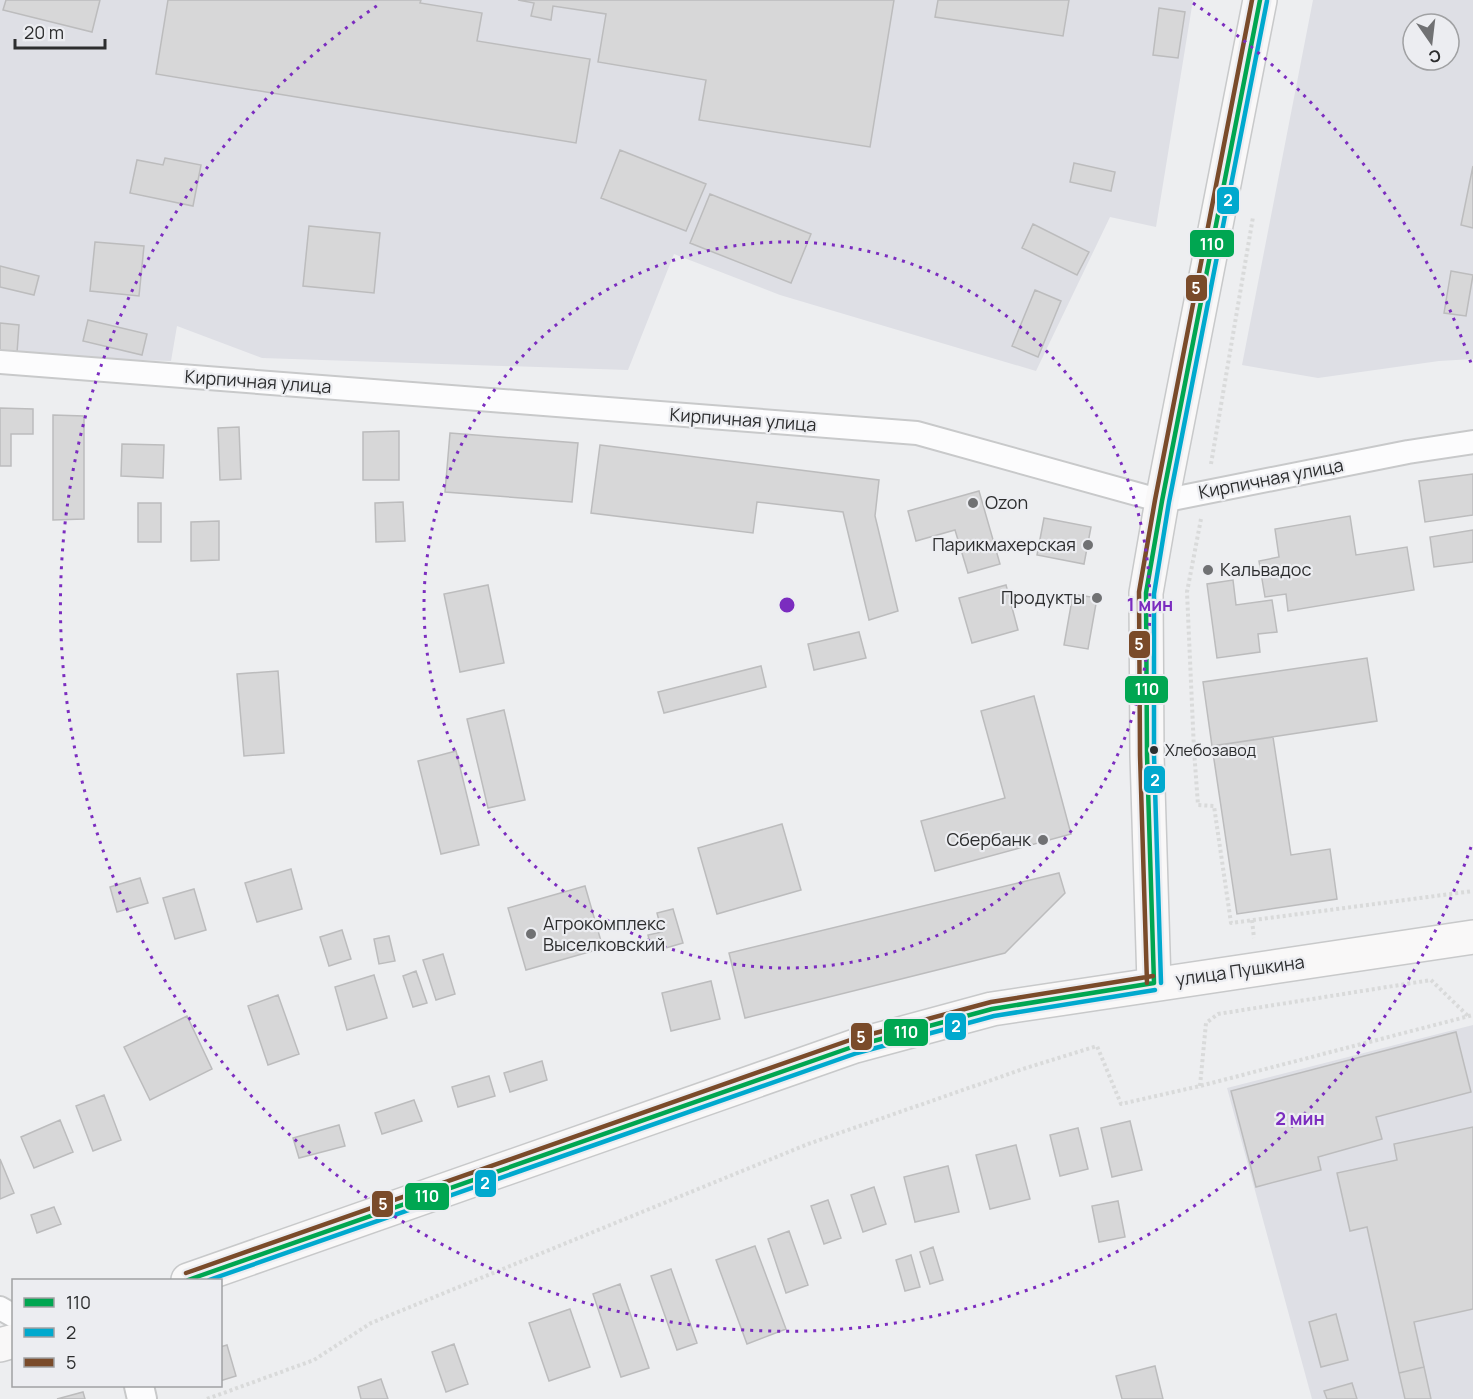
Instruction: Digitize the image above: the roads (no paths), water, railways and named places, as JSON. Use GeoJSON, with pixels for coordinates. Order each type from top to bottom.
{"type":"FeatureCollection","features":[{"type":"Feature","properties":{"kind":"main road"},"geometry":{"type":"LineString","coordinates":[[1154,983],[1147,754],[1146,593],[1260,0]]}},
{"type":"Feature","properties":{"kind":"main road","name":"улица Пушкина"},"geometry":{"type":"LineString","coordinates":[[194,1279],[855,1046],[992,1009],[1473,937]]}},
{"type":"Feature","properties":{"kind":"street","name":"Кирпичная улица"},"geometry":{"type":"LineString","coordinates":[[0,362],[917,433],[1162,501],[1408,452],[1473,442]]}},
{"type":"Feature","properties":{"kind":"place","name":"Ozon"},"geometry":{"type":"Point","coordinates":[973,503]}},
{"type":"Feature","properties":{"kind":"place","name":"Парикмахерская"},"geometry":{"type":"Point","coordinates":[1088,545]}},
{"type":"Feature","properties":{"kind":"place","name":"Кальвадос"},"geometry":{"type":"Point","coordinates":[1208,570]}},
{"type":"Feature","properties":{"kind":"place","name":"Продукты"},"geometry":{"type":"Point","coordinates":[1097,598]}},
{"type":"Feature","properties":{"kind":"place","name":"Хлебозавод"},"geometry":{"type":"Point","coordinates":[1154,750]}},
{"type":"Feature","properties":{"kind":"place","name":"Сбербанк"},"geometry":{"type":"Point","coordinates":[1043,840]}},
{"type":"Feature","properties":{"kind":"place","name":"Агрокомплекс Выселковский"},"geometry":{"type":"Point","coordinates":[531,934]}}]}
